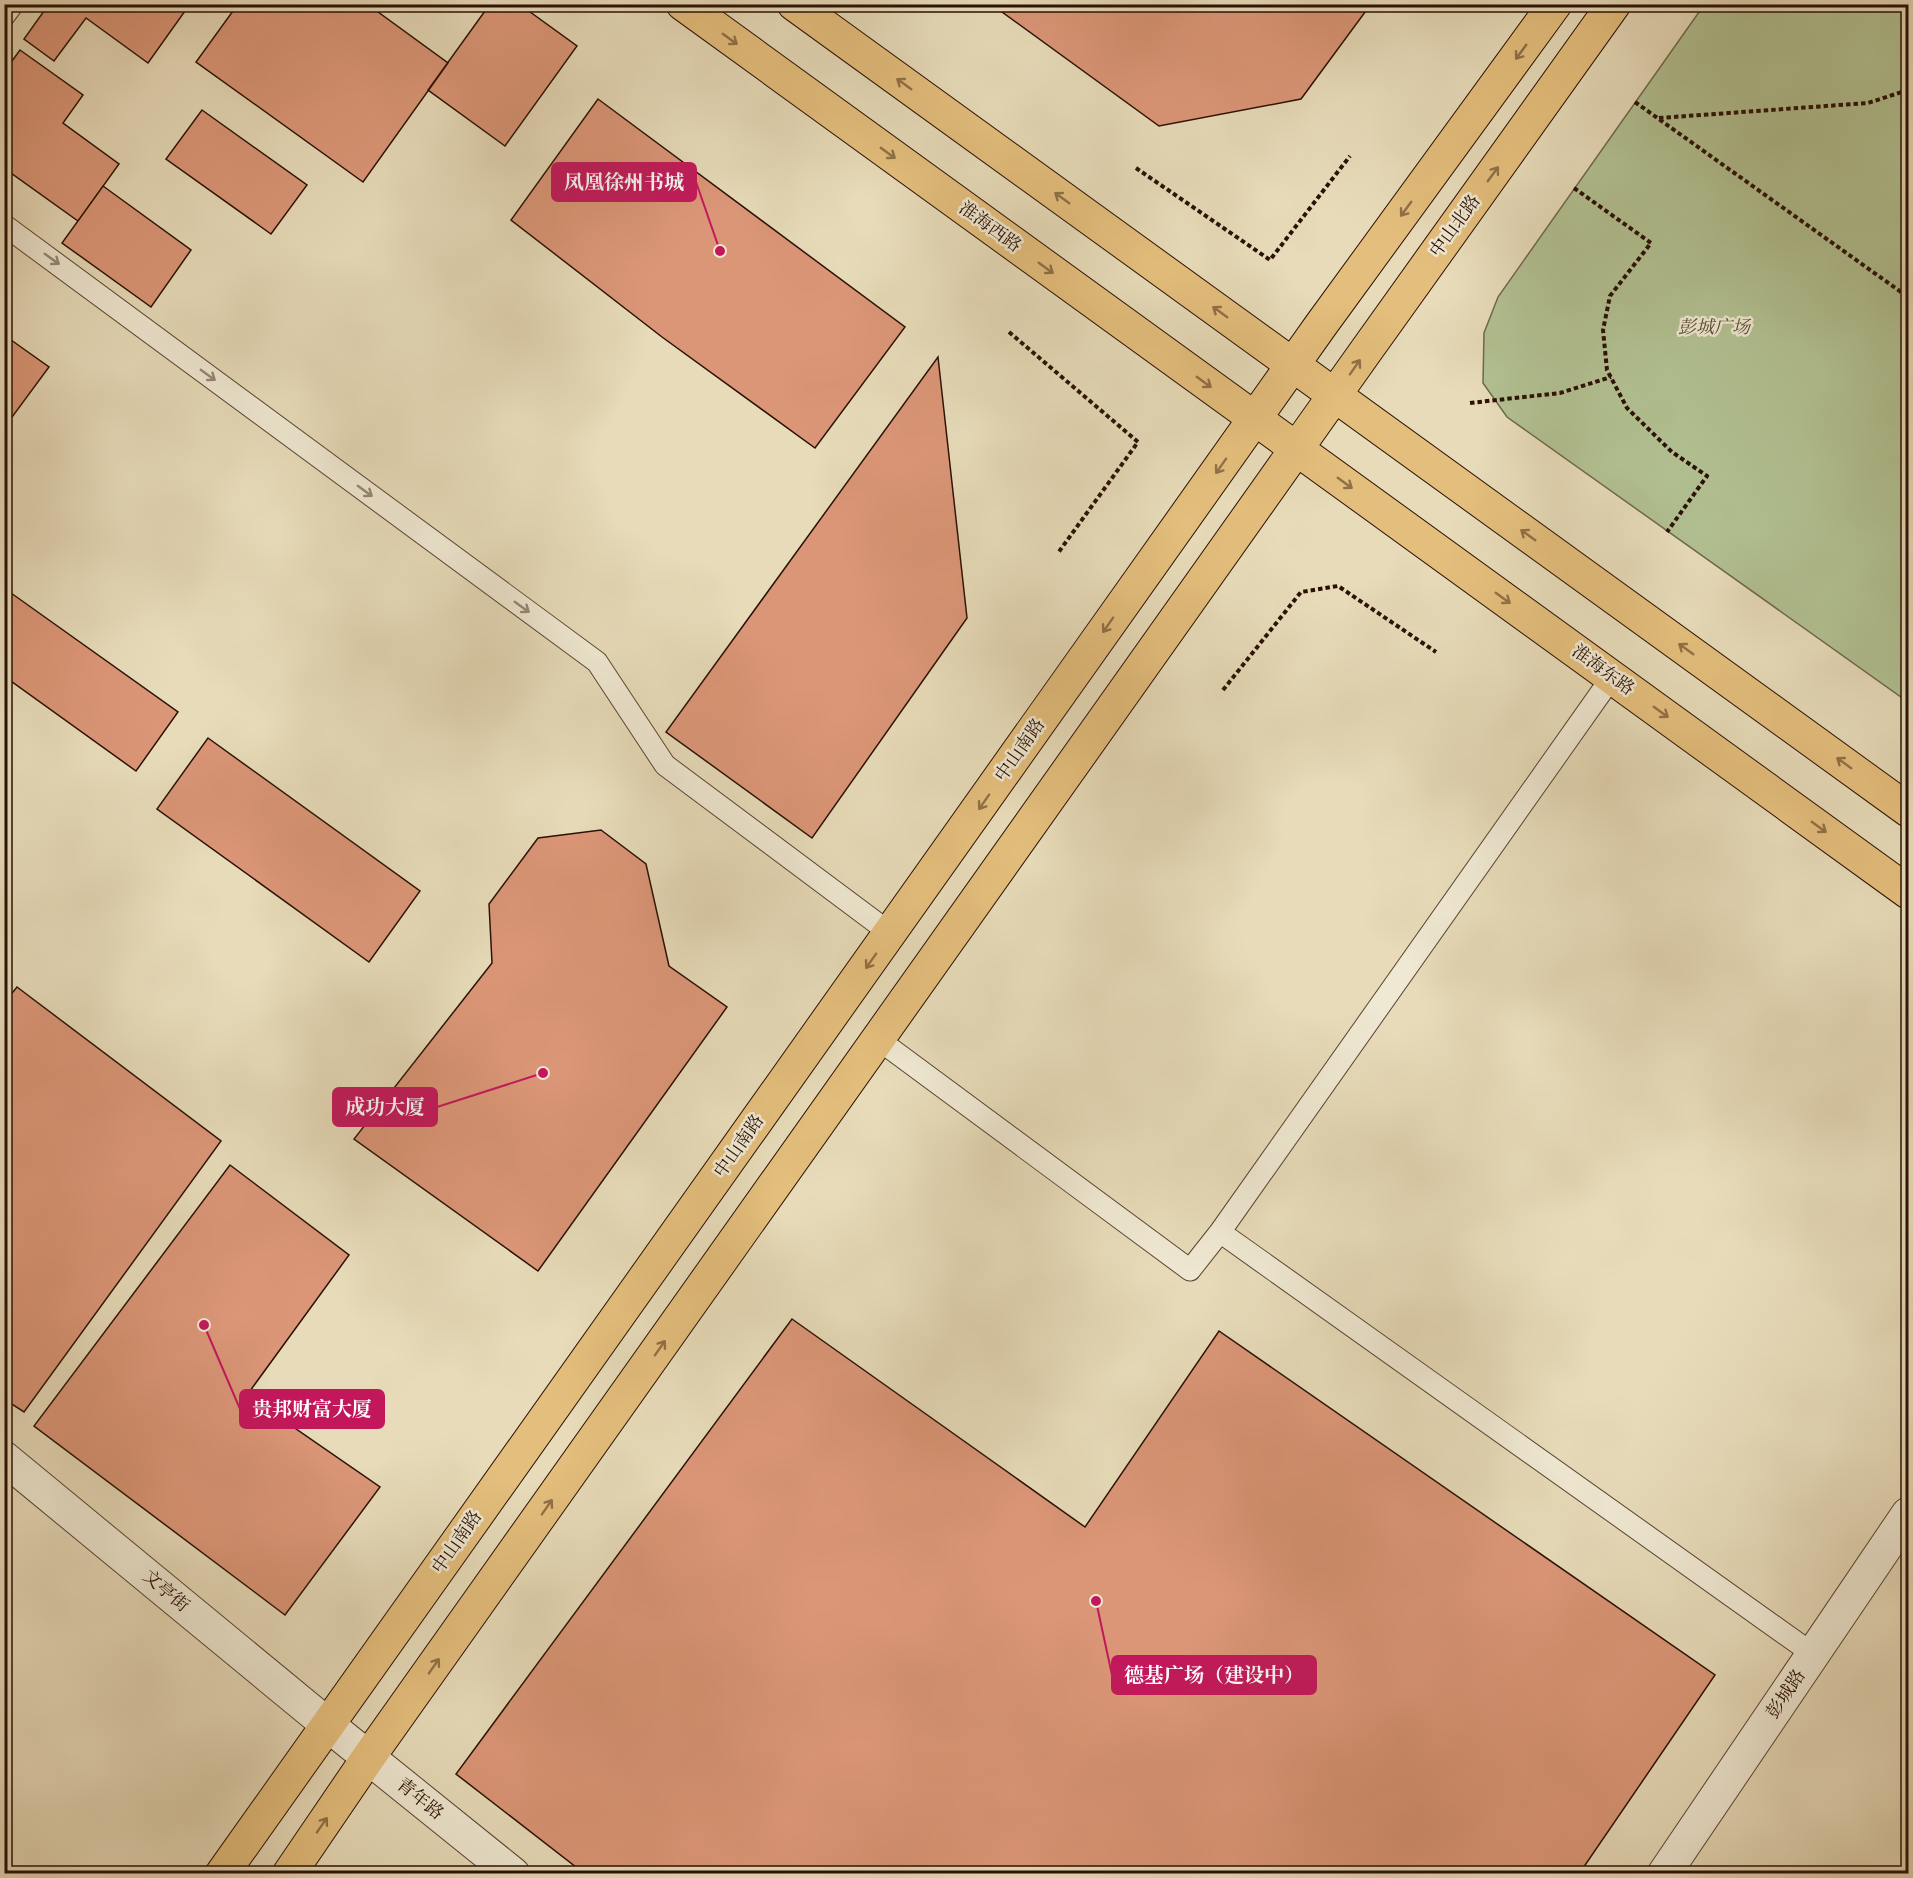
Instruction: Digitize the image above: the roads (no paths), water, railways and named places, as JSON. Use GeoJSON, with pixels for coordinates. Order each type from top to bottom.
{"type":"FeatureCollection","features":[{"type":"Feature","properties":{"kind":"main road","name":"淮海西路"},"geometry":{"type":"LineString","coordinates":[[683,4],[1298,449]]}},
{"type":"Feature","properties":{"kind":"main road"},"geometry":{"type":"LineString","coordinates":[[794,4],[1908,810]]}},
{"type":"Feature","properties":{"kind":"main road"},"geometry":{"type":"LineString","coordinates":[[1255,418],[1556,4]]}},
{"type":"Feature","properties":{"kind":"main road","name":"中山北路"},"geometry":{"type":"LineString","coordinates":[[1298,449],[1614,4]]}},
{"type":"Feature","properties":{"kind":"main road","name":"中山南路"},"geometry":{"type":"LineString","coordinates":[[222,1874],[1255,418]]}},
{"type":"Feature","properties":{"kind":"main road"},"geometry":{"type":"LineString","coordinates":[[289,1874],[368,1758],[1298,449]]}},
{"type":"Feature","properties":{"kind":"main road","name":"淮海东路"},"geometry":{"type":"LineString","coordinates":[[1298,449],[1908,892]]}},
{"type":"Feature","properties":{"kind":"street","name":"文亭街"},"geometry":{"type":"LineString","coordinates":[[4,1458],[328,1725]]}},
{"type":"Feature","properties":{"kind":"street","name":"彭城路"},"geometry":{"type":"LineString","coordinates":[[1664,1874],[1814,1654],[1905,1526]]}},
{"type":"Feature","properties":{"kind":"street","name":"青年路"},"geometry":{"type":"LineString","coordinates":[[328,1725],[513,1874]]}},
{"type":"Feature","properties":{"kind":"lane"},"geometry":{"type":"LineString","coordinates":[[4,16],[13,4]]}},
{"type":"Feature","properties":{"kind":"lane"},"geometry":{"type":"LineString","coordinates":[[4,225],[597,662],[665,765],[890,933]]}},
{"type":"Feature","properties":{"kind":"lane"},"geometry":{"type":"LineString","coordinates":[[879,1040],[1190,1270],[1220,1232],[1612,677]]}},
{"type":"Feature","properties":{"kind":"lane"},"geometry":{"type":"LineString","coordinates":[[1220,1232],[1814,1654]]}},
{"type":"Feature","properties":{"kind":"place","name":"凤凰徐州书城"},"geometry":{"type":"Point","coordinates":[720,251]}},
{"type":"Feature","properties":{"kind":"place","name":"成功大厦"},"geometry":{"type":"Point","coordinates":[543,1073]}},
{"type":"Feature","properties":{"kind":"place","name":"贵邦财富大厦"},"geometry":{"type":"Point","coordinates":[204,1325]}},
{"type":"Feature","properties":{"kind":"place","name":"德基广场（建设中）"},"geometry":{"type":"Point","coordinates":[1096,1601]}},
{"type":"Feature","properties":{"kind":"park label","name":"彭城广场"},"geometry":{"type":"Point","coordinates":[1714,327]}}]}
